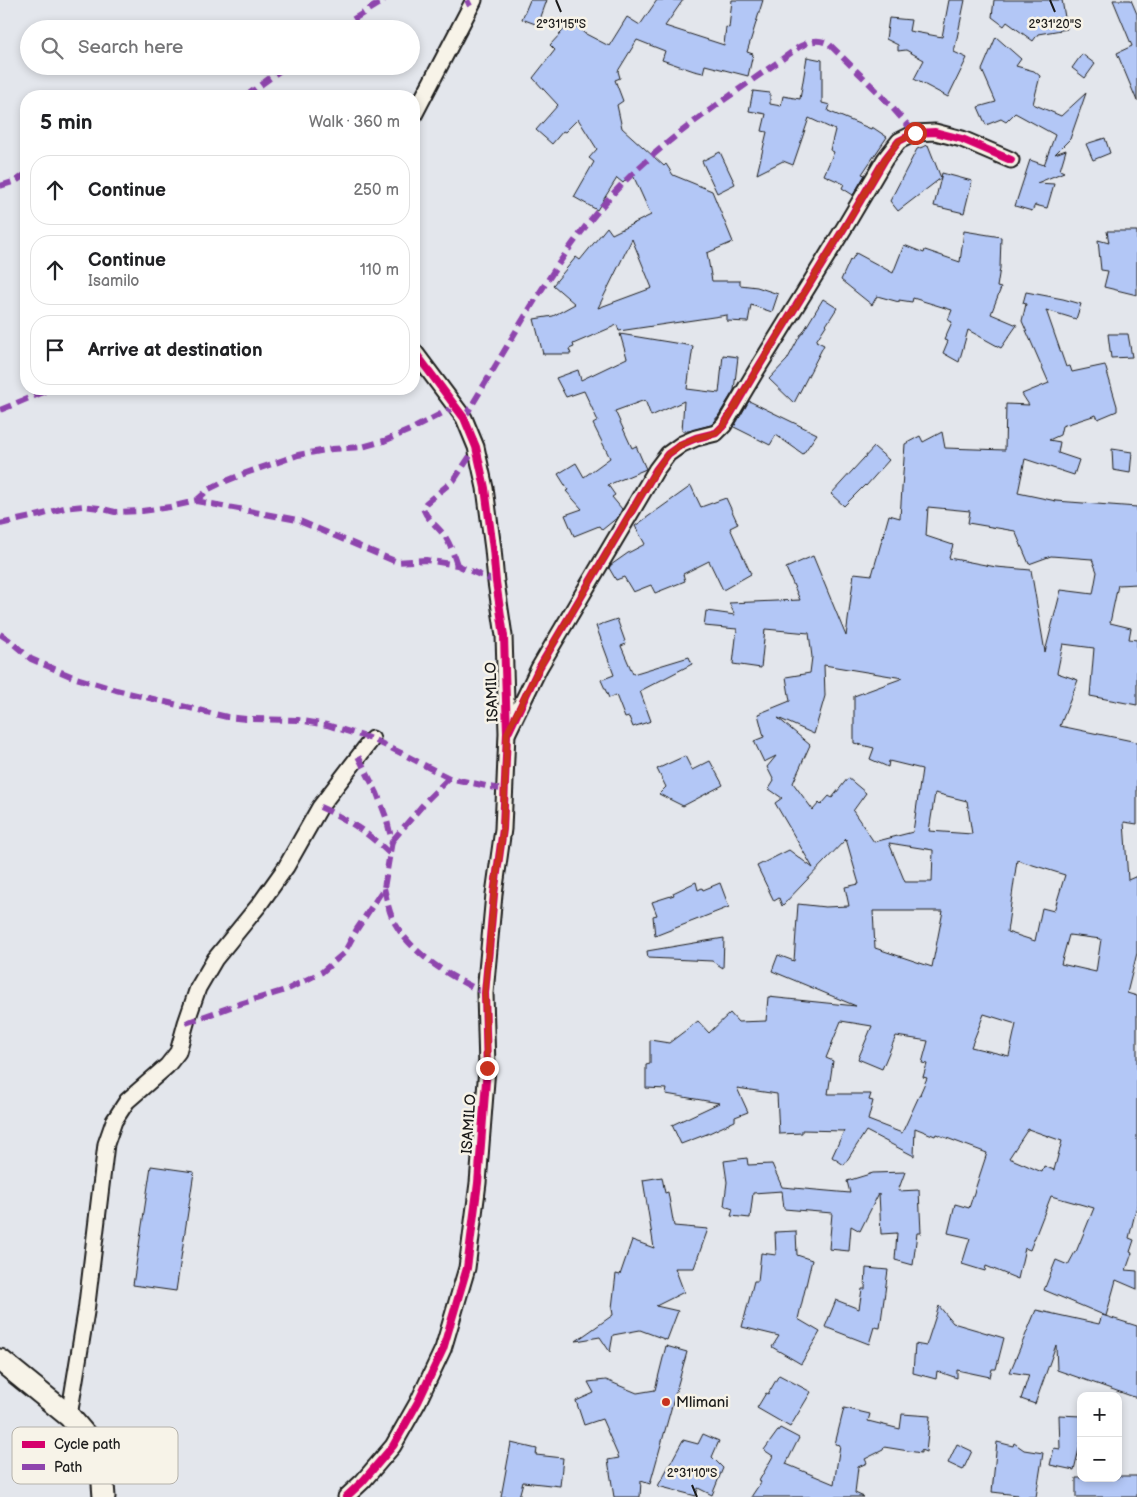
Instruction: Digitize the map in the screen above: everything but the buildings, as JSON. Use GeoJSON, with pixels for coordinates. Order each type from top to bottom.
{"type":"FeatureCollection","features":[{"type":"Feature","properties":{"kind":"street"},"geometry":{"type":"LineString","coordinates":[[420,104],[474,0]]}},
{"type":"Feature","properties":{"kind":"street"},"geometry":{"type":"LineString","coordinates":[[507,733],[539,668],[656,470],[668,454],[682,444],[716,433],[724,425],[885,159],[899,141],[915,133],[935,132],[962,139],[1011,160]]}},
{"type":"Feature","properties":{"kind":"street","name":"ISAMILO"},"geometry":{"type":"LineString","coordinates":[[346,1497],[363,1481],[393,1446],[418,1402],[443,1349],[467,1268],[478,1183],[487,1068],[485,993],[494,894],[503,830],[507,733],[504,636],[485,488],[476,447],[464,418],[420,359]]}},
{"type":"Feature","properties":{"kind":"street"},"geometry":{"type":"LineString","coordinates":[[69,1416],[86,1312],[106,1144],[114,1120],[127,1101],[167,1066],[178,1052],[198,988],[215,960],[259,905],[281,874],[320,807],[372,739]]}},
{"type":"Feature","properties":{"kind":"street"},"geometry":{"type":"LineString","coordinates":[[0,1360],[69,1416],[78,1427]]}},
{"type":"Feature","properties":{"kind":"street"},"geometry":{"type":"LineString","coordinates":[[103,1484],[104,1497]]}},
{"type":"Feature","properties":{"kind":"marked path"},"geometry":{"type":"LineString","coordinates":[[352,20],[384,0]]}},
{"type":"Feature","properties":{"kind":"marked path"},"geometry":{"type":"LineString","coordinates":[[467,0],[470,6]]}},
{"type":"Feature","properties":{"kind":"marked path"},"geometry":{"type":"LineString","coordinates":[[464,418],[550,276],[589,222],[610,197],[631,175],[676,136],[799,47],[814,41],[829,44],[880,94],[915,133]]}},
{"type":"Feature","properties":{"kind":"marked path"},"geometry":{"type":"LineString","coordinates":[[254,90],[274,75]]}},
{"type":"Feature","properties":{"kind":"marked path"},"geometry":{"type":"LineString","coordinates":[[0,186],[20,178]]}},
{"type":"Feature","properties":{"kind":"marked path"},"geometry":{"type":"LineString","coordinates":[[0,410],[36,395]]}},
{"type":"Feature","properties":{"kind":"marked path"},"geometry":{"type":"LineString","coordinates":[[196,501],[209,489],[246,473],[298,455],[332,449],[362,447],[384,441],[456,406]]}},
{"type":"Feature","properties":{"kind":"marked path"},"geometry":{"type":"LineString","coordinates":[[457,565],[446,538],[427,516],[423,508],[426,503],[454,480],[476,447]]}},
{"type":"Feature","properties":{"kind":"marked path"},"geometry":{"type":"LineString","coordinates":[[0,524],[64,508],[83,506],[115,512],[142,511],[196,501],[297,520],[397,562],[426,560],[457,565],[496,582]]}},
{"type":"Feature","properties":{"kind":"marked path"},"geometry":{"type":"LineString","coordinates":[[0,634],[31,659],[73,677],[116,690],[227,717],[298,720],[327,725],[372,739],[449,778],[505,790]]}},
{"type":"Feature","properties":{"kind":"marked path"},"geometry":{"type":"LineString","coordinates":[[186,1023],[286,990],[322,972],[344,953],[357,929],[384,888],[392,841],[377,793],[358,756]]}},
{"type":"Feature","properties":{"kind":"marked path"},"geometry":{"type":"LineString","coordinates":[[392,841],[427,800],[449,778]]}},
{"type":"Feature","properties":{"kind":"marked path"},"geometry":{"type":"LineString","coordinates":[[320,807],[357,827],[390,854]]}},
{"type":"Feature","properties":{"kind":"marked path"},"geometry":{"type":"LineString","coordinates":[[384,888],[388,907],[394,921],[413,947],[448,974],[485,993]]}},
{"type":"Feature","properties":{"kind":"cycle path"},"geometry":{"type":"LineString","coordinates":[[509,731],[539,668],[656,470],[668,454],[682,444],[716,433],[724,425],[885,159],[899,141],[915,133],[935,132],[962,139],[1011,160]]}},
{"type":"Feature","properties":{"kind":"cycle path"},"geometry":{"type":"LineString","coordinates":[[346,1497],[363,1481],[393,1446],[418,1402],[443,1349],[467,1268],[478,1183],[487,1068],[485,993],[494,894],[503,829],[507,733],[504,636],[485,488],[476,447],[464,418],[420,359]]}},
{"type":"Feature","properties":{"kind":"place","name":"Mlimani"},"geometry":{"type":"Point","coordinates":[666,1402]}},
{"type":"Feature","properties":{"kind":"route"},"geometry":{"type":"LineString","coordinates":[[487,1068],[485,993],[494,894],[503,830],[507,733],[539,668],[656,470],[668,454],[682,444],[716,433],[724,425],[885,159],[899,141],[915,133]]}}]}
